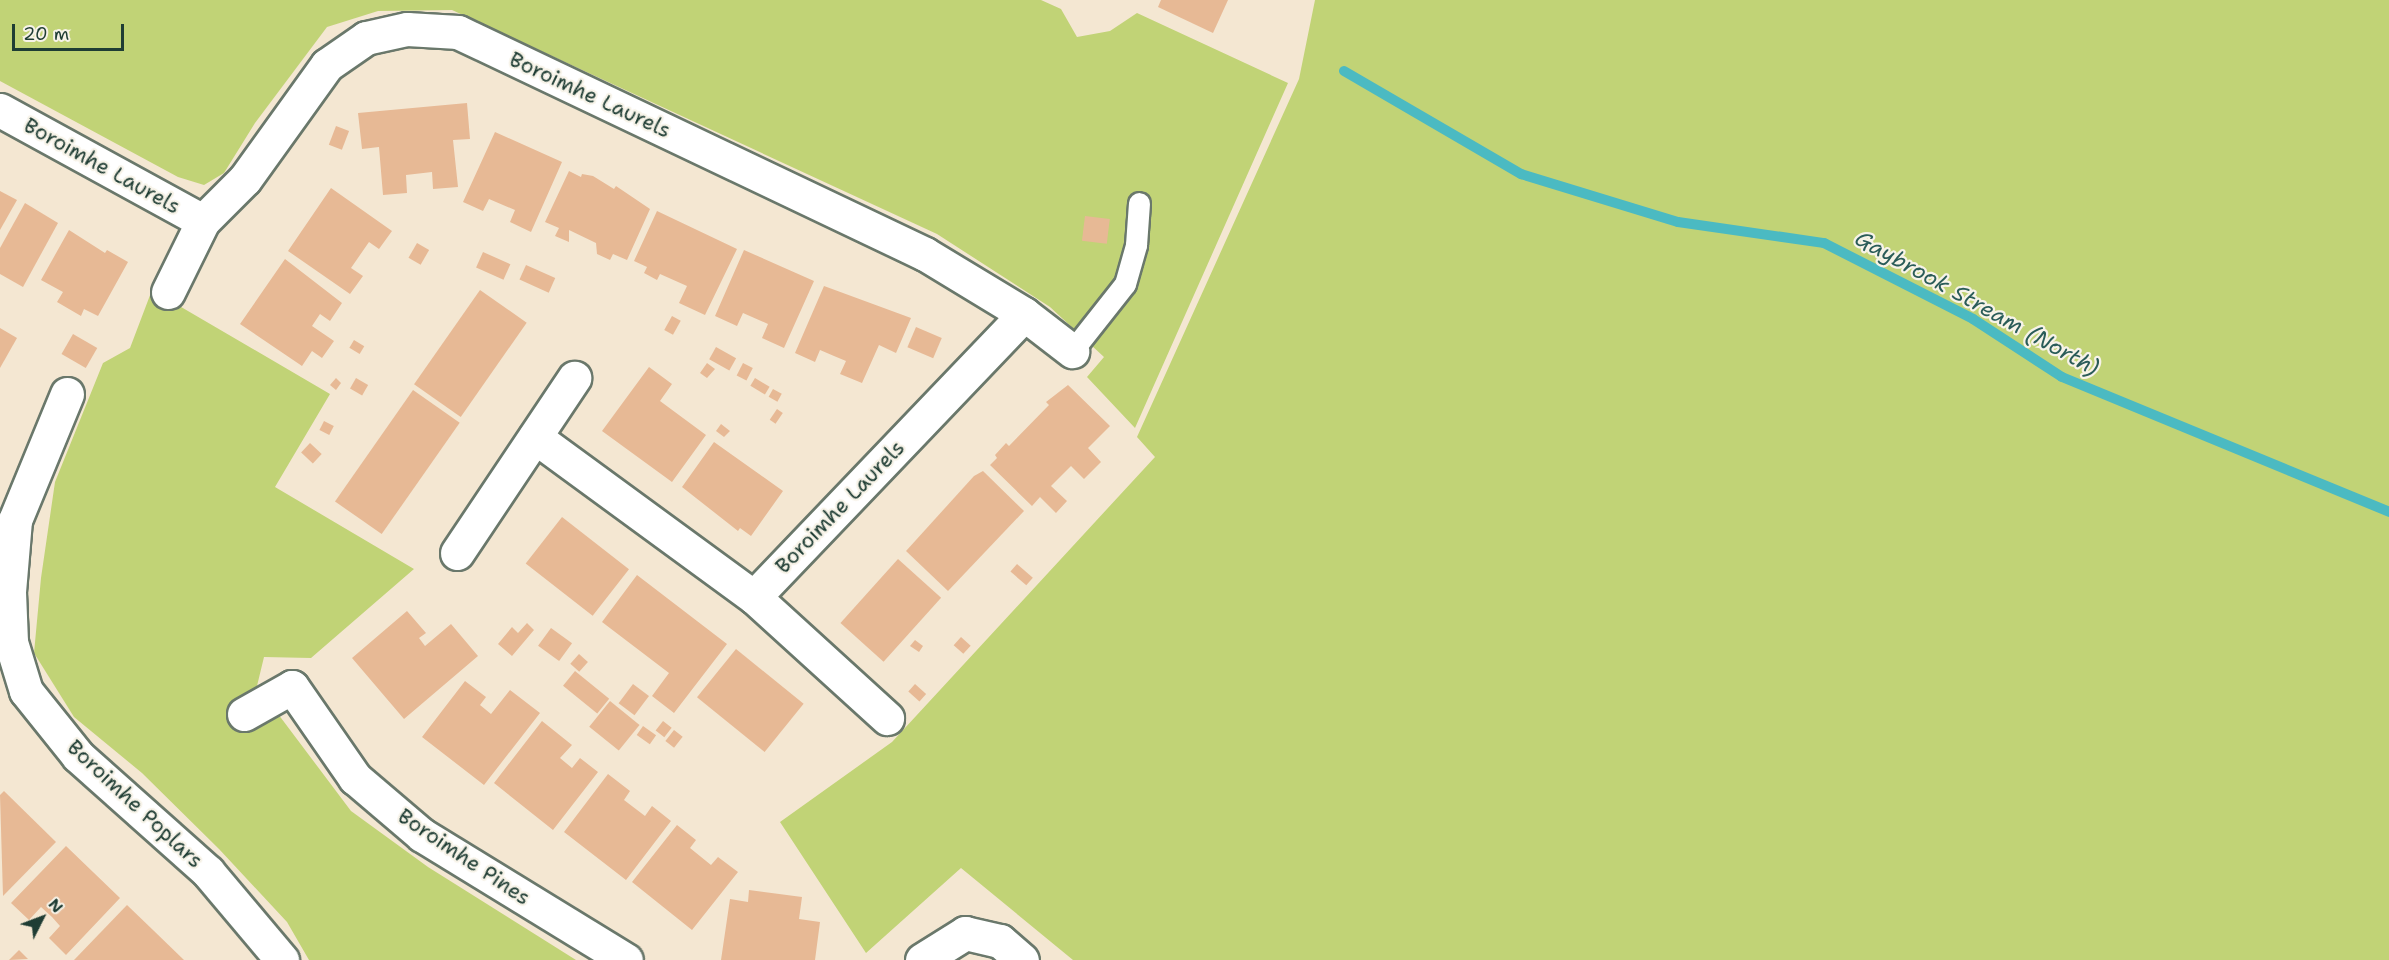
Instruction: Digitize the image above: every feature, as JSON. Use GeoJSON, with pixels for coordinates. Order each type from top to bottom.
{"type":"FeatureCollection","features":[{"type":"Feature","properties":{"kind":"street","name":"Boroimhe Laurels"},"geometry":{"type":"LineString","coordinates":[[168,292],[203,221],[244,179],[327,65],[366,38],[406,28],[458,32],[925,254],[1024,314],[1072,351]]}},
{"type":"Feature","properties":{"kind":"street","name":"Boroimhe Laurels"},"geometry":{"type":"LineString","coordinates":[[0,110],[203,221]]}},
{"type":"Feature","properties":{"kind":"street","name":"Boroimhe Laurels"},"geometry":{"type":"LineString","coordinates":[[754,597],[1024,314]]}},
{"type":"Feature","properties":{"kind":"street"},"geometry":{"type":"LineString","coordinates":[[457,553],[574,378]]}},
{"type":"Feature","properties":{"kind":"street","name":"Boroimhe Poplars"},"geometry":{"type":"LineString","coordinates":[[67,394],[7,518],[11,642],[26,691],[78,756],[208,872],[282,960]]}},
{"type":"Feature","properties":{"kind":"street"},"geometry":{"type":"LineString","coordinates":[[535,437],[754,597],[887,718]]}},
{"type":"Feature","properties":{"kind":"street","name":"Boroimhe Pines"},"geometry":{"type":"LineString","coordinates":[[244,714],[292,687],[355,778],[422,835],[627,960]]}},
{"type":"Feature","properties":{"kind":"street"},"geometry":{"type":"LineString","coordinates":[[922,960],[965,933],[1000,941],[1022,960]]}},
{"type":"Feature","properties":{"kind":"lane"},"geometry":{"type":"LineString","coordinates":[[1072,351],[1125,284],[1136,245],[1139,203]]}},
{"type":"Feature","properties":{"kind":"green space"},"geometry":{"type":"Polygon","coordinates":[[[0,0],[1041,0],[1061,9],[1077,37],[1110,31],[1137,13],[1288,83],[1135,428],[1087,377],[1104,357],[1050,307],[937,234],[452,10],[378,11],[327,27],[255,123],[224,173],[204,185],[178,177],[0,81],[0,0]]]}},
{"type":"Feature","properties":{"kind":"green space"},"geometry":{"type":"Polygon","coordinates":[[[1315,0],[2389,0],[2389,960],[1073,960],[961,868],[866,953],[780,822],[892,742],[1155,457],[1137,437],[1299,79],[1315,0]]]}},
{"type":"Feature","properties":{"kind":"green space"},"geometry":{"type":"Polygon","coordinates":[[[152,290],[330,394],[275,487],[414,569],[311,658],[264,657],[257,686],[351,811],[428,867],[576,960],[309,960],[287,922],[219,849],[142,773],[74,717],[34,653],[41,578],[55,482],[103,363],[130,348],[152,290]]]}},
{"type":"Feature","properties":{"kind":"building"},"geometry":{"type":"Polygon","coordinates":[[[1161,0],[1228,0],[1213,33],[1158,7],[1161,0]]]}},
{"type":"Feature","properties":{"kind":"building"},"geometry":{"type":"Polygon","coordinates":[[[467,103],[470,139],[453,140],[458,187],[433,189],[432,172],[406,175],[407,193],[383,195],[379,147],[362,149],[358,113],[467,103]]]}},
{"type":"Feature","properties":{"kind":"building"},"geometry":{"type":"Polygon","coordinates":[[[336,126],[349,131],[342,150],[329,145],[336,126]]]}},
{"type":"Feature","properties":{"kind":"building"},"geometry":{"type":"Polygon","coordinates":[[[495,132],[562,162],[531,232],[510,222],[515,210],[489,199],[483,211],[463,202],[495,132]]]}},
{"type":"Feature","properties":{"kind":"building"},"geometry":{"type":"Polygon","coordinates":[[[569,171],[581,177],[582,174],[593,176],[614,189],[616,186],[650,209],[627,260],[613,254],[610,260],[597,254],[596,243],[569,230],[569,242],[555,236],[559,228],[545,222],[569,171]]]}},
{"type":"Feature","properties":{"kind":"building"},"geometry":{"type":"Polygon","coordinates":[[[331,188],[392,231],[379,249],[369,242],[351,268],[363,276],[350,294],[288,251],[331,188]]]}},
{"type":"Feature","properties":{"kind":"building"},"geometry":{"type":"Polygon","coordinates":[[[0,191],[17,200],[0,230],[0,191]]]}},
{"type":"Feature","properties":{"kind":"building"},"geometry":{"type":"Polygon","coordinates":[[[25,203],[58,223],[23,287],[0,274],[0,248],[25,203]]]}},
{"type":"Feature","properties":{"kind":"building"},"geometry":{"type":"Polygon","coordinates":[[[657,211],[737,249],[705,315],[679,303],[687,286],[660,274],[657,280],[644,273],[647,267],[634,261],[657,211]]]}},
{"type":"Feature","properties":{"kind":"building"},"geometry":{"type":"Polygon","coordinates":[[[1085,216],[1110,219],[1107,244],[1082,241],[1085,216]]]}},
{"type":"Feature","properties":{"kind":"building"},"geometry":{"type":"Polygon","coordinates":[[[69,230],[105,253],[107,250],[128,262],[98,316],[84,309],[81,316],[57,302],[63,292],[41,280],[69,230]]]}},
{"type":"Feature","properties":{"kind":"building"},"geometry":{"type":"Polygon","coordinates":[[[417,243],[429,250],[421,265],[408,258],[417,243]]]}},
{"type":"Feature","properties":{"kind":"building"},"geometry":{"type":"Polygon","coordinates":[[[744,250],[814,281],[784,348],[762,338],[768,324],[743,313],[737,326],[715,316],[744,250]]]}},
{"type":"Feature","properties":{"kind":"building"},"geometry":{"type":"Polygon","coordinates":[[[483,252],[510,264],[503,280],[476,268],[483,252]]]}},
{"type":"Feature","properties":{"kind":"building"},"geometry":{"type":"Polygon","coordinates":[[[285,259],[342,303],[330,321],[320,314],[312,326],[334,341],[322,358],[312,351],[302,366],[240,324],[285,259]]]}},
{"type":"Feature","properties":{"kind":"building"},"geometry":{"type":"Polygon","coordinates":[[[526,265],[555,278],[549,293],[519,280],[526,265]]]}},
{"type":"Feature","properties":{"kind":"building"},"geometry":{"type":"Polygon","coordinates":[[[824,286],[911,318],[896,353],[879,345],[862,383],[840,374],[846,361],[820,350],[815,362],[795,353],[824,286]]]}},
{"type":"Feature","properties":{"kind":"building"},"geometry":{"type":"Polygon","coordinates":[[[480,290],[527,323],[461,417],[414,384],[480,290]]]}},
{"type":"Feature","properties":{"kind":"building"},"geometry":{"type":"Polygon","coordinates":[[[672,316],[681,321],[673,335],[664,330],[672,316]]]}},
{"type":"Feature","properties":{"kind":"building"},"geometry":{"type":"Polygon","coordinates":[[[916,327],[942,338],[933,358],[907,347],[916,327]]]}},
{"type":"Feature","properties":{"kind":"building"},"geometry":{"type":"Polygon","coordinates":[[[0,328],[17,338],[0,368],[0,328]]]}},
{"type":"Feature","properties":{"kind":"building"},"geometry":{"type":"Polygon","coordinates":[[[73,334],[97,348],[86,368],[62,354],[73,334]]]}},
{"type":"Feature","properties":{"kind":"building"},"geometry":{"type":"Polygon","coordinates":[[[354,340],[364,346],[360,354],[349,348],[354,340]]]}},
{"type":"Feature","properties":{"kind":"building"},"geometry":{"type":"Polygon","coordinates":[[[716,347],[736,358],[729,370],[709,359],[716,347]]]}},
{"type":"Feature","properties":{"kind":"building"},"geometry":{"type":"Polygon","coordinates":[[[707,363],[715,369],[707,378],[700,373],[707,363]]]}},
{"type":"Feature","properties":{"kind":"building"},"geometry":{"type":"Polygon","coordinates":[[[743,363],[753,368],[746,380],[737,375],[743,363]]]}},
{"type":"Feature","properties":{"kind":"building"},"geometry":{"type":"Polygon","coordinates":[[[649,367],[672,384],[660,401],[706,435],[672,482],[602,431],[649,367]]]}},
{"type":"Feature","properties":{"kind":"building"},"geometry":{"type":"Polygon","coordinates":[[[336,378],[341,383],[336,390],[330,385],[336,378]]]}},
{"type":"Feature","properties":{"kind":"building"},"geometry":{"type":"Polygon","coordinates":[[[356,378],[368,385],[362,395],[350,388],[356,378]]]}},
{"type":"Feature","properties":{"kind":"building"},"geometry":{"type":"Polygon","coordinates":[[[755,378],[770,387],[765,394],[750,386],[755,378]]]}},
{"type":"Feature","properties":{"kind":"building"},"geometry":{"type":"Polygon","coordinates":[[[1068,385],[1110,426],[1088,448],[1101,462],[1084,479],[1071,466],[1051,486],[1067,501],[1056,513],[1040,497],[1032,506],[990,465],[997,458],[995,455],[1006,443],[1009,446],[1049,405],[1046,402],[1068,385]]]}},
{"type":"Feature","properties":{"kind":"building"},"geometry":{"type":"Polygon","coordinates":[[[773,389],[782,394],[777,402],[769,397],[773,389]]]}},
{"type":"Feature","properties":{"kind":"building"},"geometry":{"type":"Polygon","coordinates":[[[413,390],[460,423],[382,534],[335,501],[413,390]]]}},
{"type":"Feature","properties":{"kind":"building"},"geometry":{"type":"Polygon","coordinates":[[[777,409],[783,413],[776,424],[770,420],[777,409]]]}},
{"type":"Feature","properties":{"kind":"building"},"geometry":{"type":"Polygon","coordinates":[[[324,421],[334,426],[329,435],[319,430],[324,421]]]}},
{"type":"Feature","properties":{"kind":"building"},"geometry":{"type":"Polygon","coordinates":[[[721,424],[730,431],[724,437],[716,431],[721,424]]]}},
{"type":"Feature","properties":{"kind":"building"},"geometry":{"type":"Polygon","coordinates":[[[714,442],[783,491],[751,536],[740,528],[738,531],[682,487],[714,442]]]}},
{"type":"Feature","properties":{"kind":"building"},"geometry":{"type":"Polygon","coordinates":[[[310,443],[322,454],[313,463],[301,453],[310,443]]]}},
{"type":"Feature","properties":{"kind":"building"},"geometry":{"type":"Polygon","coordinates":[[[983,471],[1024,511],[948,591],[906,551],[974,476],[983,471]]]}},
{"type":"Feature","properties":{"kind":"building"},"geometry":{"type":"Polygon","coordinates":[[[562,517],[629,569],[593,616],[526,563],[562,517]]]}},
{"type":"Feature","properties":{"kind":"building"},"geometry":{"type":"Polygon","coordinates":[[[898,559],[941,598],[884,662],[840,623],[898,559]]]}},
{"type":"Feature","properties":{"kind":"building"},"geometry":{"type":"Polygon","coordinates":[[[1017,564],[1033,578],[1026,585],[1010,572],[1017,564]]]}},
{"type":"Feature","properties":{"kind":"building"},"geometry":{"type":"Polygon","coordinates":[[[637,575],[727,644],[674,713],[652,696],[669,673],[602,622],[637,575]]]}},
{"type":"Feature","properties":{"kind":"building"},"geometry":{"type":"Polygon","coordinates":[[[407,611],[426,633],[419,638],[425,646],[451,624],[478,656],[404,719],[352,658],[407,611]]]}},
{"type":"Feature","properties":{"kind":"building"},"geometry":{"type":"Polygon","coordinates":[[[527,623],[534,630],[512,656],[498,644],[512,627],[518,633],[527,623]]]}},
{"type":"Feature","properties":{"kind":"building"},"geometry":{"type":"Polygon","coordinates":[[[551,628],[572,643],[559,661],[538,646],[551,628]]]}},
{"type":"Feature","properties":{"kind":"building"},"geometry":{"type":"Polygon","coordinates":[[[961,637],[971,646],[963,654],[954,645],[961,637]]]}},
{"type":"Feature","properties":{"kind":"building"},"geometry":{"type":"Polygon","coordinates":[[[915,640],[923,646],[919,652],[910,646],[915,640]]]}},
{"type":"Feature","properties":{"kind":"building"},"geometry":{"type":"Polygon","coordinates":[[[736,649],[804,704],[765,752],[697,697],[736,649]]]}},
{"type":"Feature","properties":{"kind":"building"},"geometry":{"type":"Polygon","coordinates":[[[579,654],[588,662],[579,672],[570,664],[579,654]]]}},
{"type":"Feature","properties":{"kind":"building"},"geometry":{"type":"Polygon","coordinates":[[[575,671],[609,699],[597,713],[563,686],[575,671]]]}},
{"type":"Feature","properties":{"kind":"building"},"geometry":{"type":"Polygon","coordinates":[[[465,681],[486,697],[480,705],[491,714],[510,690],[540,713],[484,785],[422,737],[465,681]]]}},
{"type":"Feature","properties":{"kind":"building"},"geometry":{"type":"Polygon","coordinates":[[[633,684],[649,696],[635,715],[619,703],[633,684]]]}},
{"type":"Feature","properties":{"kind":"building"},"geometry":{"type":"Polygon","coordinates":[[[915,684],[926,694],[919,701],[908,691],[915,684]]]}},
{"type":"Feature","properties":{"kind":"building"},"geometry":{"type":"Polygon","coordinates":[[[610,701],[640,725],[619,751],[589,727],[610,701]]]}},
{"type":"Feature","properties":{"kind":"building"},"geometry":{"type":"Polygon","coordinates":[[[542,721],[572,745],[560,758],[572,768],[580,758],[598,772],[553,830],[494,783],[542,721]]]}},
{"type":"Feature","properties":{"kind":"building"},"geometry":{"type":"Polygon","coordinates":[[[663,721],[672,728],[664,737],[656,730],[663,721]]]}},
{"type":"Feature","properties":{"kind":"building"},"geometry":{"type":"Polygon","coordinates":[[[643,726],[656,735],[650,744],[637,735],[643,726]]]}},
{"type":"Feature","properties":{"kind":"building"},"geometry":{"type":"Polygon","coordinates":[[[674,730],[683,737],[674,748],[665,741],[674,730]]]}},
{"type":"Feature","properties":{"kind":"building"},"geometry":{"type":"Polygon","coordinates":[[[608,774],[630,791],[624,800],[645,816],[652,806],[671,821],[626,880],[564,832],[608,774]]]}},
{"type":"Feature","properties":{"kind":"building"},"geometry":{"type":"Polygon","coordinates":[[[4,791],[56,842],[3,896],[0,795],[4,791]]]}},
{"type":"Feature","properties":{"kind":"building"},"geometry":{"type":"Polygon","coordinates":[[[677,825],[696,840],[690,848],[711,865],[718,857],[738,872],[692,930],[632,882],[677,825]]]}},
{"type":"Feature","properties":{"kind":"building"},"geometry":{"type":"Polygon","coordinates":[[[66,846],[120,898],[66,955],[49,938],[60,926],[52,917],[41,907],[29,920],[11,903],[66,846]]]}},
{"type":"Feature","properties":{"kind":"building"},"geometry":{"type":"Polygon","coordinates":[[[749,890],[802,897],[799,919],[820,922],[815,960],[721,960],[730,899],[748,902],[749,890]]]}},
{"type":"Feature","properties":{"kind":"building"},"geometry":{"type":"Polygon","coordinates":[[[127,905],[153,930],[184,960],[74,960],[127,905]]]}},
{"type":"Feature","properties":{"kind":"building"},"geometry":{"type":"Polygon","coordinates":[[[19,950],[28,959],[9,960],[19,950]]]}},
{"type":"Feature","properties":{"kind":"waterway","name":"Gaybrook Stream (North)"},"geometry":{"type":"LineString","coordinates":[[1344,71],[1521,174],[1678,222],[1824,243],[1973,319],[2062,377],[2389,512]]}}]}
